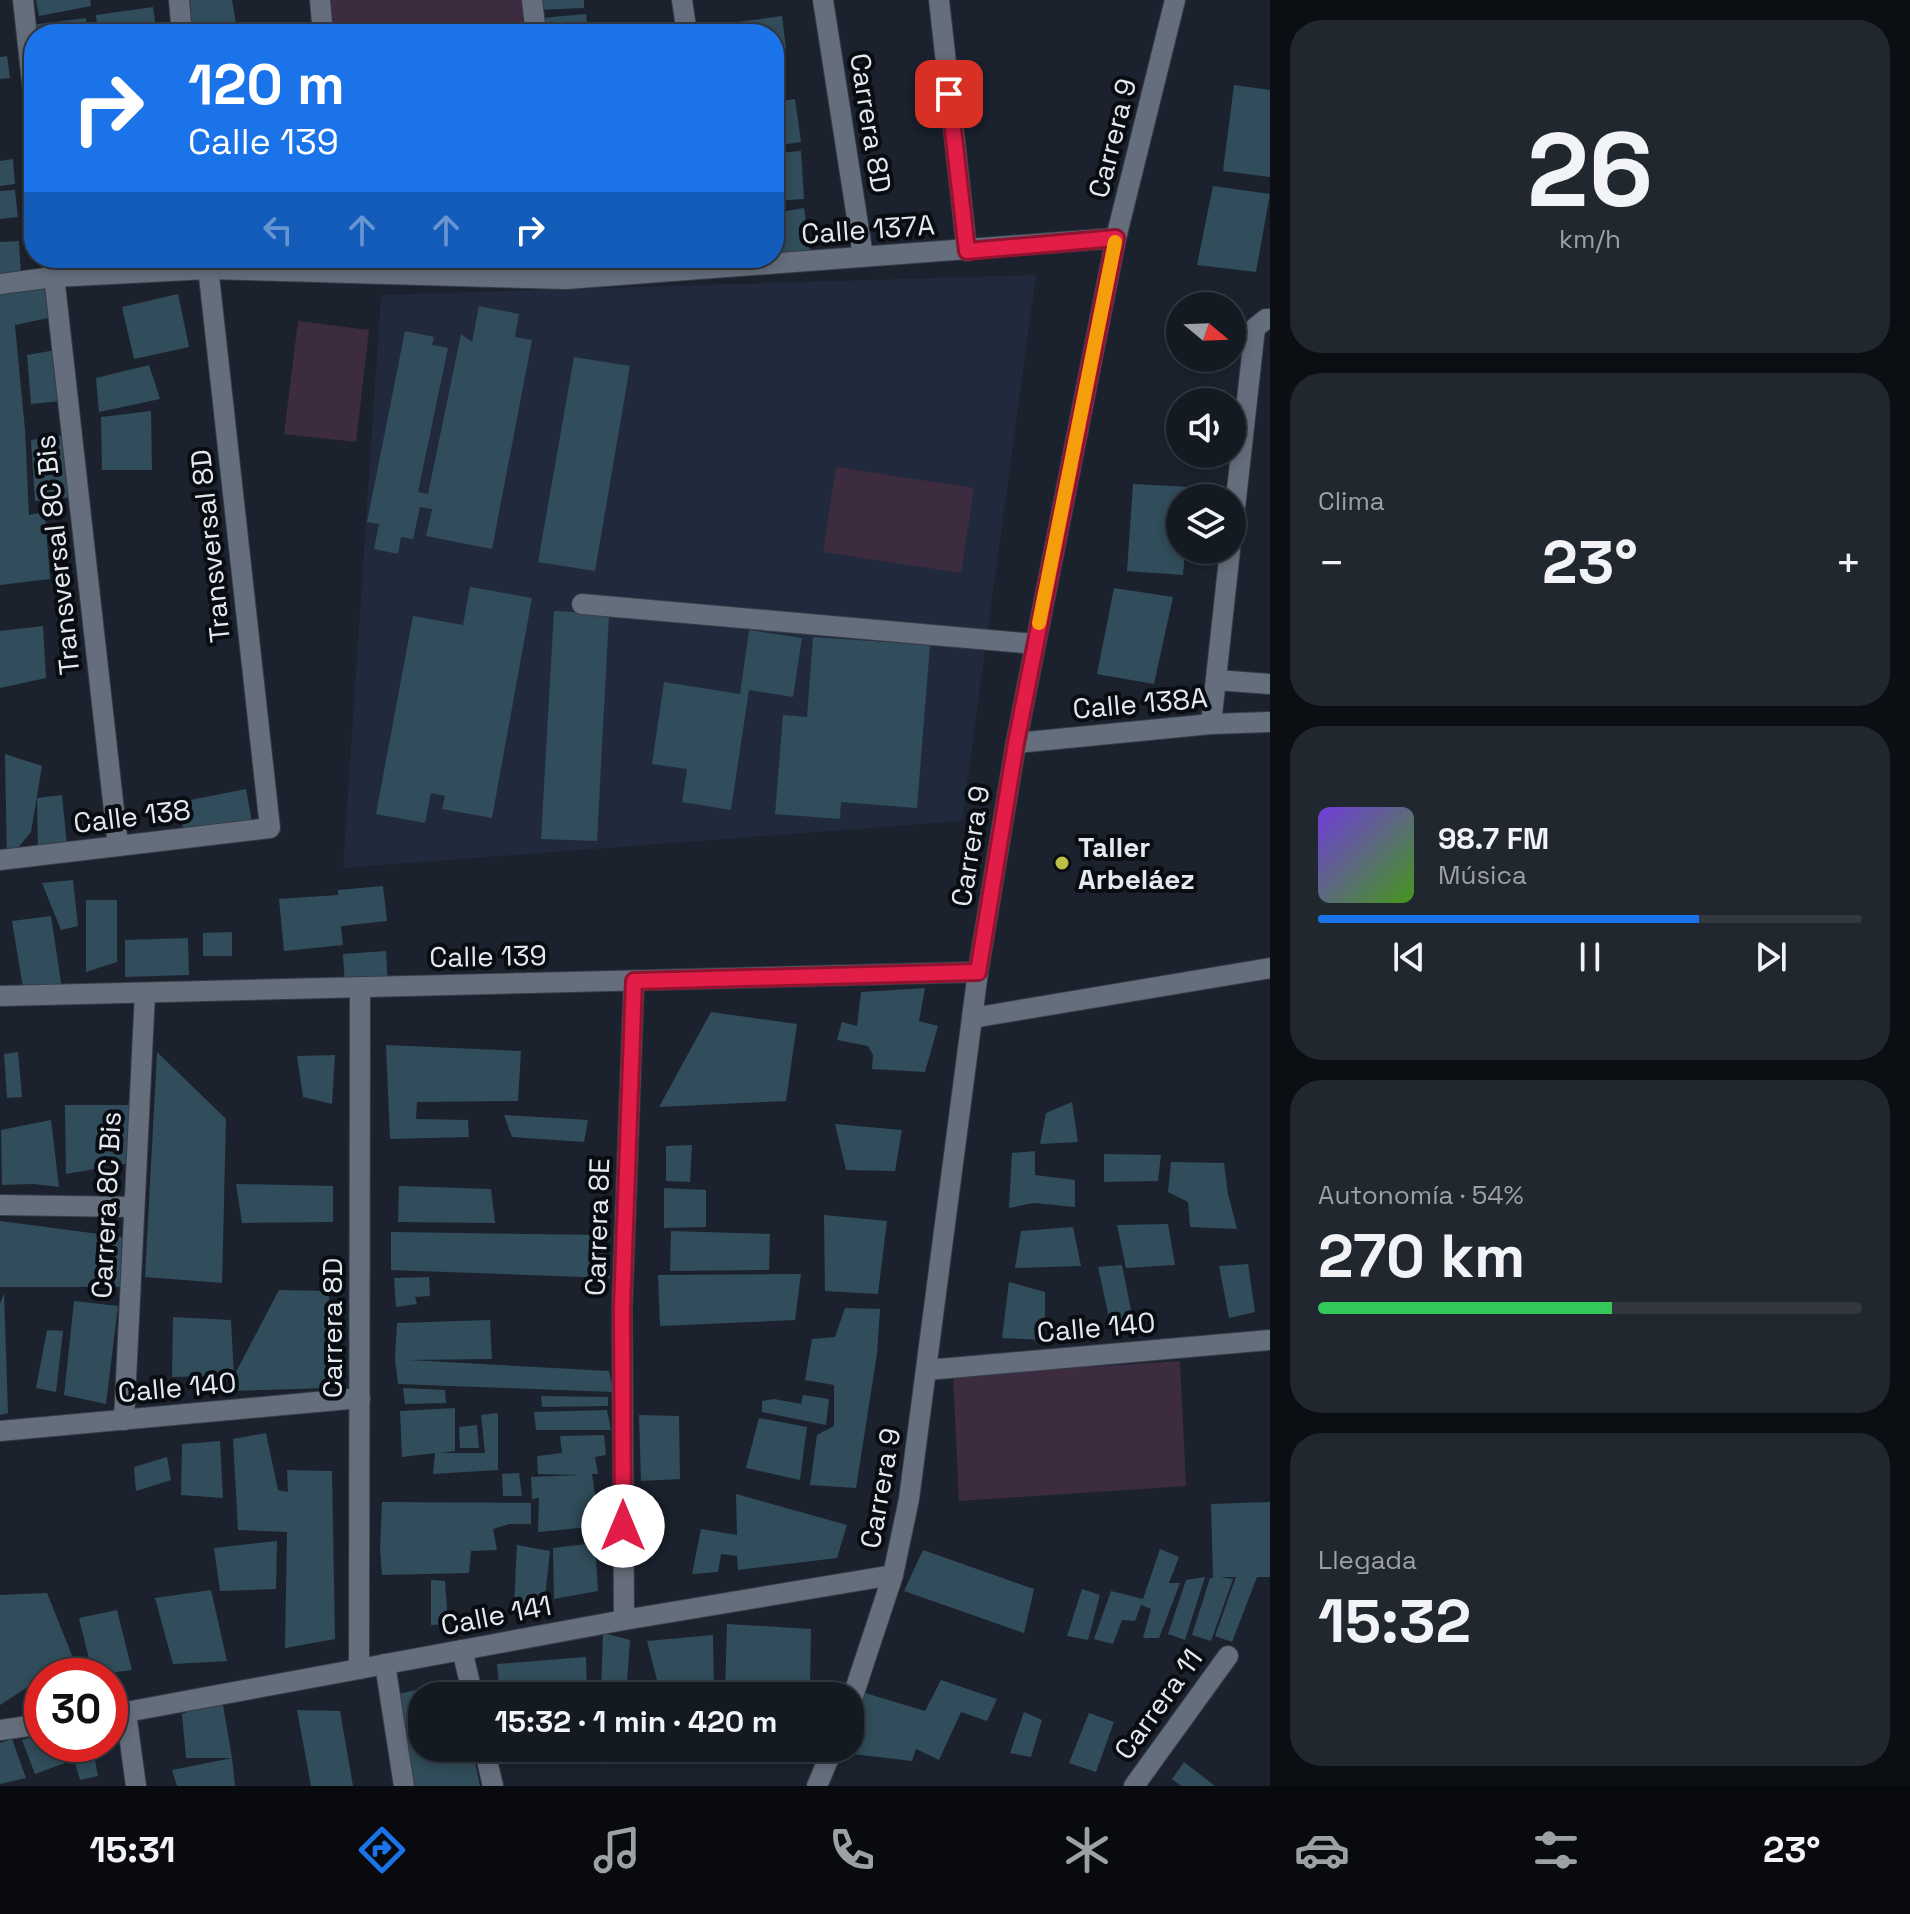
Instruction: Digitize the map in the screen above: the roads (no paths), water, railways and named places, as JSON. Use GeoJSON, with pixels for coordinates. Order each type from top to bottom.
{"type":"FeatureCollection","features":[{"type":"Feature","properties":{"kind":"street"},"geometry":{"type":"LineString","coordinates":[[23,0],[26,24]]}},
{"type":"Feature","properties":{"kind":"street"},"geometry":{"type":"LineString","coordinates":[[179,0],[181,24]]}},
{"type":"Feature","properties":{"kind":"street"},"geometry":{"type":"LineString","coordinates":[[320,0],[322,24]]}},
{"type":"Feature","properties":{"kind":"street"},"geometry":{"type":"LineString","coordinates":[[532,0],[535,24]]}},
{"type":"Feature","properties":{"kind":"street"},"geometry":{"type":"LineString","coordinates":[[682,0],[686,24]]}},
{"type":"Feature","properties":{"kind":"street","name":"Carrera 8D"},"geometry":{"type":"LineString","coordinates":[[823,0],[863,256]]}},
{"type":"Feature","properties":{"kind":"street"},"geometry":{"type":"LineString","coordinates":[[939,0],[967,251]]}},
{"type":"Feature","properties":{"kind":"street","name":"Carrera 9"},"geometry":{"type":"LineString","coordinates":[[858,1682],[893,1575],[909,1499],[978,972],[1016,743],[1116,238],[1175,0]]}},
{"type":"Feature","properties":{"kind":"street","name":"Calle 137A"},"geometry":{"type":"LineString","coordinates":[[784,260],[967,251],[1116,238]]}},
{"type":"Feature","properties":{"kind":"street","name":"Calle 137A"},"geometry":{"type":"LineString","coordinates":[[0,284],[50,268]]}},
{"type":"Feature","properties":{"kind":"street","name":"Transversal 8C Bis"},"geometry":{"type":"LineString","coordinates":[[53,268],[118,846]]}},
{"type":"Feature","properties":{"kind":"street","name":"Transversal 8D"},"geometry":{"type":"LineString","coordinates":[[207,268],[270,828]]}},
{"type":"Feature","properties":{"kind":"street"},"geometry":{"type":"LineString","coordinates":[[1238,484],[1255,328],[1270,319]]}},
{"type":"Feature","properties":{"kind":"street"},"geometry":{"type":"LineString","coordinates":[[1211,724],[1228,564]]}},
{"type":"Feature","properties":{"kind":"street"},"geometry":{"type":"LineString","coordinates":[[582,604],[1035,644]]}},
{"type":"Feature","properties":{"kind":"street"},"geometry":{"type":"LineString","coordinates":[[1216,680],[1270,684]]}},
{"type":"Feature","properties":{"kind":"street","name":"Calle 138A"},"geometry":{"type":"LineString","coordinates":[[1016,743],[1211,724],[1270,722]]}},
{"type":"Feature","properties":{"kind":"street","name":"Calle 138"},"geometry":{"type":"LineString","coordinates":[[0,860],[270,828]]}},
{"type":"Feature","properties":{"kind":"street"},"geometry":{"type":"LineString","coordinates":[[972,1018],[1270,968]]}},
{"type":"Feature","properties":{"kind":"street","name":"Calle 139"},"geometry":{"type":"LineString","coordinates":[[0,996],[978,972]]}},
{"type":"Feature","properties":{"kind":"street","name":"Carrera 8E"},"geometry":{"type":"LineString","coordinates":[[624,1620],[622,1307],[634,981]]}},
{"type":"Feature","properties":{"kind":"street","name":"Carrera 8D"},"geometry":{"type":"LineString","coordinates":[[359,1669],[360,987]]}},
{"type":"Feature","properties":{"kind":"street","name":"Carrera 8C Bis"},"geometry":{"type":"LineString","coordinates":[[124,1420],[145,993]]}},
{"type":"Feature","properties":{"kind":"street"},"geometry":{"type":"LineString","coordinates":[[0,1205],[133,1207]]}},
{"type":"Feature","properties":{"kind":"street","name":"Calle 140"},"geometry":{"type":"LineString","coordinates":[[927,1370],[1270,1340]]}},
{"type":"Feature","properties":{"kind":"street","name":"Calle 140"},"geometry":{"type":"LineString","coordinates":[[0,1431],[360,1398]]}},
{"type":"Feature","properties":{"kind":"street","name":"Calle 141"},"geometry":{"type":"LineString","coordinates":[[128,1712],[624,1620],[893,1575]]}},
{"type":"Feature","properties":{"kind":"street"},"geometry":{"type":"LineString","coordinates":[[462,1650],[470,1682]]}},
{"type":"Feature","properties":{"kind":"street","name":"Carrera 11"},"geometry":{"type":"LineString","coordinates":[[1134,1786],[1228,1656]]}},
{"type":"Feature","properties":{"kind":"street"},"geometry":{"type":"LineString","coordinates":[[385,1664],[404,1786]]}},
{"type":"Feature","properties":{"kind":"street"},"geometry":{"type":"LineString","coordinates":[[0,1730],[24,1727]]}},
{"type":"Feature","properties":{"kind":"street"},"geometry":{"type":"LineString","coordinates":[[128,1754],[136,1786]]}},
{"type":"Feature","properties":{"kind":"street"},"geometry":{"type":"LineString","coordinates":[[487,1762],[493,1786]]}},
{"type":"Feature","properties":{"kind":"street"},"geometry":{"type":"LineString","coordinates":[[817,1786],[827,1762]]}},
{"type":"Feature","properties":{"kind":"place","name":"Taller Arbeláez"},"geometry":{"type":"Point","coordinates":[1062,863]}}]}
